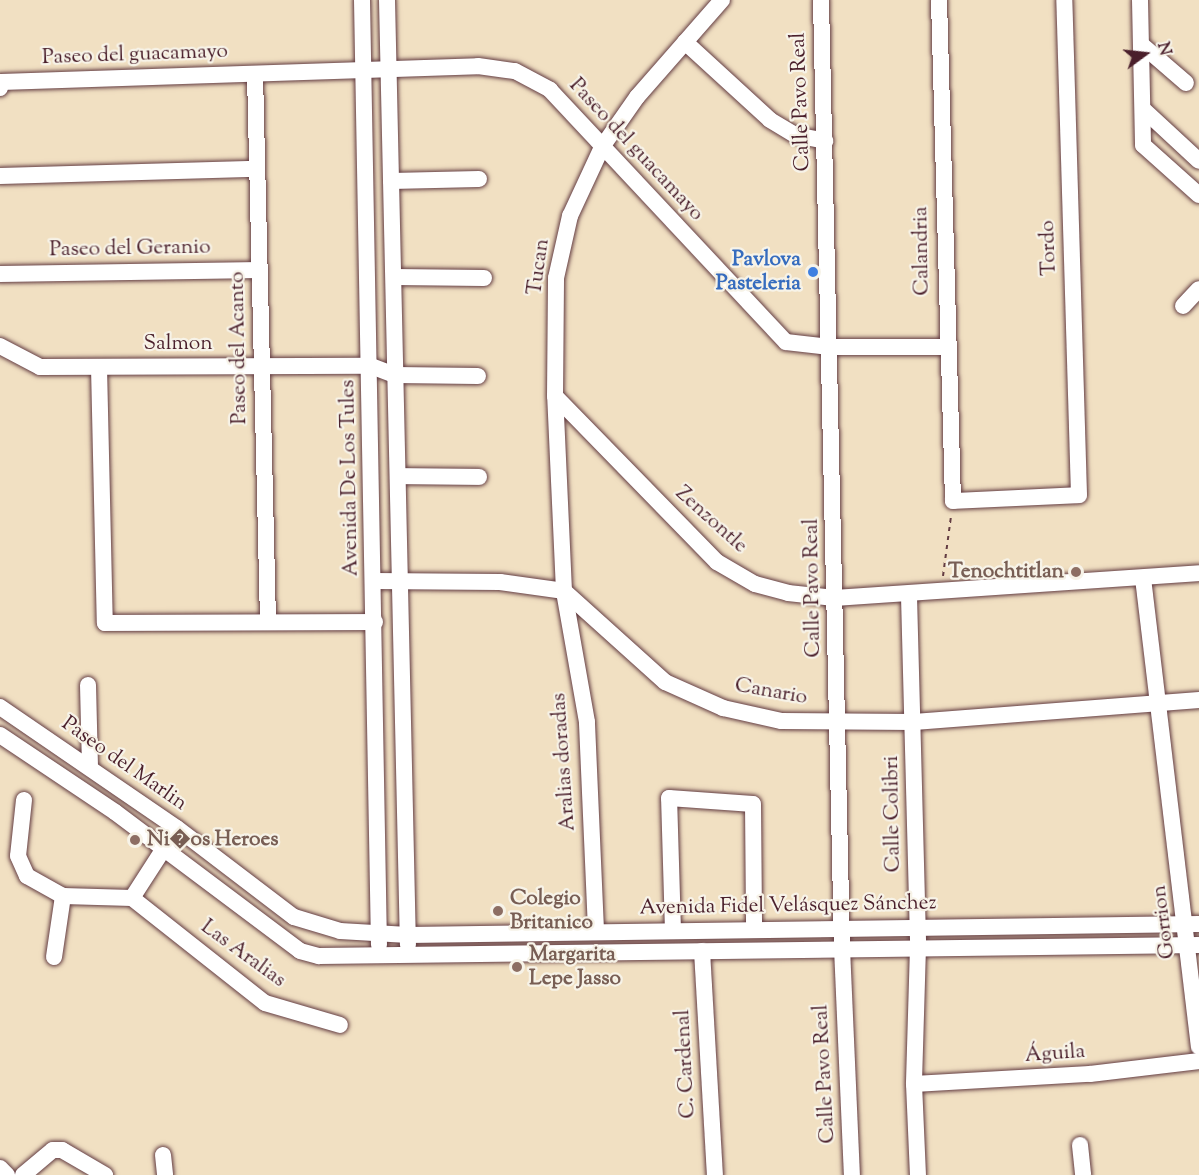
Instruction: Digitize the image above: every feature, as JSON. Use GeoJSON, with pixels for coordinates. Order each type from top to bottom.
{"type":"FeatureCollection","features":[{"type":"Feature","properties":{"kind":"street","name":"Avenida De Los Tules"},"geometry":{"type":"LineString","coordinates":[[362,0],[371,366],[379,955]]}},
{"type":"Feature","properties":{"kind":"street"},"geometry":{"type":"LineString","coordinates":[[387,0],[408,955]]}},
{"type":"Feature","properties":{"kind":"street","name":"Tucan"},"geometry":{"type":"LineString","coordinates":[[564,591],[555,396],[556,278],[570,216],[602,147],[685,42],[722,0]]}},
{"type":"Feature","properties":{"kind":"street","name":"Calle Pavo Real"},"geometry":{"type":"LineString","coordinates":[[821,0],[839,723],[842,948],[852,1175]]}},
{"type":"Feature","properties":{"kind":"street","name":"Calandria"},"geometry":{"type":"LineString","coordinates":[[939,0],[953,501]]}},
{"type":"Feature","properties":{"kind":"street","name":"Tordo"},"geometry":{"type":"LineString","coordinates":[[953,501],[1079,495],[1064,0]]}},
{"type":"Feature","properties":{"kind":"street"},"geometry":{"type":"LineString","coordinates":[[1140,0],[1143,145],[1196,192]]}},
{"type":"Feature","properties":{"kind":"street"},"geometry":{"type":"LineString","coordinates":[[685,42],[770,120],[795,135],[825,141]]}},
{"type":"Feature","properties":{"kind":"street"},"geometry":{"type":"LineString","coordinates":[[1142,45],[1186,83]]}},
{"type":"Feature","properties":{"kind":"street","name":"Paseo del guacamayo"},"geometry":{"type":"LineString","coordinates":[[1,85],[478,66],[515,71],[550,90],[771,329],[786,342],[830,347],[947,347]]}},
{"type":"Feature","properties":{"kind":"street","name":"Paseo del Acanto"},"geometry":{"type":"LineString","coordinates":[[255,74],[268,622]]}},
{"type":"Feature","properties":{"kind":"street"},"geometry":{"type":"LineString","coordinates":[[1143,109],[1199,161]]}},
{"type":"Feature","properties":{"kind":"street"},"geometry":{"type":"LineString","coordinates":[[0,176],[257,169]]}},
{"type":"Feature","properties":{"kind":"street"},"geometry":{"type":"LineString","coordinates":[[1196,192],[1199,173]]}},
{"type":"Feature","properties":{"kind":"street"},"geometry":{"type":"LineString","coordinates":[[391,181],[479,179]]}},
{"type":"Feature","properties":{"kind":"street","name":"Paseo del Geranio"},"geometry":{"type":"LineString","coordinates":[[0,274],[260,270]]}},
{"type":"Feature","properties":{"kind":"street"},"geometry":{"type":"LineString","coordinates":[[394,277],[484,278]]}},
{"type":"Feature","properties":{"kind":"street"},"geometry":{"type":"LineString","coordinates":[[1183,306],[1199,289]]}},
{"type":"Feature","properties":{"kind":"street","name":"Salmon"},"geometry":{"type":"LineString","coordinates":[[0,346],[40,367],[371,366],[395,375],[478,376]]}},
{"type":"Feature","properties":{"kind":"street"},"geometry":{"type":"LineString","coordinates":[[99,367],[105,623],[375,622]]}},
{"type":"Feature","properties":{"kind":"street","name":"Zenzontle"},"geometry":{"type":"LineString","coordinates":[[555,396],[717,562],[755,584],[835,598],[909,596],[1199,573]]}},
{"type":"Feature","properties":{"kind":"street"},"geometry":{"type":"LineString","coordinates":[[398,476],[479,477]]}},
{"type":"Feature","properties":{"kind":"street","name":"Gorrion"},"geometry":{"type":"LineString","coordinates":[[1143,578],[1159,704],[1193,924],[1199,1047]]}},
{"type":"Feature","properties":{"kind":"street"},"geometry":{"type":"LineString","coordinates":[[374,581],[500,582],[564,591]]}},
{"type":"Feature","properties":{"kind":"street","name":"Canario"},"geometry":{"type":"LineString","coordinates":[[564,591],[665,682],[723,708],[781,721],[914,722],[1199,700]]}},
{"type":"Feature","properties":{"kind":"street","name":"Aralias doradas"},"geometry":{"type":"LineString","coordinates":[[564,591],[587,722],[596,930]]}},
{"type":"Feature","properties":{"kind":"street","name":"Calle Colibri"},"geometry":{"type":"LineString","coordinates":[[909,596],[918,926],[914,1084],[918,1175]]}},
{"type":"Feature","properties":{"kind":"street"},"geometry":{"type":"LineString","coordinates":[[88,685],[90,767]]}},
{"type":"Feature","properties":{"kind":"street","name":"Paseo del Marlin"},"geometry":{"type":"LineString","coordinates":[[0,706],[177,828],[294,917],[311,925],[379,935]]}},
{"type":"Feature","properties":{"kind":"street"},"geometry":{"type":"LineString","coordinates":[[0,735],[164,847],[300,951],[320,956],[379,955]]}},
{"type":"Feature","properties":{"kind":"street"},"geometry":{"type":"LineString","coordinates":[[673,932],[669,798],[753,804],[754,930]]}},
{"type":"Feature","properties":{"kind":"street"},"geometry":{"type":"LineString","coordinates":[[24,800],[18,856],[27,876],[63,896],[132,898],[177,828]]}},
{"type":"Feature","properties":{"kind":"street"},"geometry":{"type":"LineString","coordinates":[[54,957],[63,896]]}},
{"type":"Feature","properties":{"kind":"street","name":"Las Aralias"},"geometry":{"type":"LineString","coordinates":[[132,898],[265,1003],[340,1025]]}},
{"type":"Feature","properties":{"kind":"street","name":"Avenida Fidel Velásquez Sánchez"},"geometry":{"type":"LineString","coordinates":[[379,935],[596,930],[673,932],[918,926],[1193,924]]}},
{"type":"Feature","properties":{"kind":"street","name":"Avenida Fidel Velásquez Sánchez"},"geometry":{"type":"LineString","coordinates":[[379,955],[1194,945]]}},
{"type":"Feature","properties":{"kind":"street","name":"C. Cardenal"},"geometry":{"type":"LineString","coordinates":[[702,951],[716,1175]]}},
{"type":"Feature","properties":{"kind":"street","name":"Águila"},"geometry":{"type":"LineString","coordinates":[[914,1084],[1090,1074],[1199,1061]]}},
{"type":"Feature","properties":{"kind":"street"},"geometry":{"type":"LineString","coordinates":[[1080,1145],[1083,1175]]}},
{"type":"Feature","properties":{"kind":"street"},"geometry":{"type":"LineString","coordinates":[[23,1175],[53,1150],[62,1150],[105,1175]]}},
{"type":"Feature","properties":{"kind":"street"},"geometry":{"type":"LineString","coordinates":[[164,1155],[165,1175]]}},
{"type":"Feature","properties":{"kind":"path"},"geometry":{"type":"LineString","coordinates":[[940,593],[953,501]]}},
{"type":"Feature","properties":{"kind":"place","name":"Pavlova Pasteleria"},"geometry":{"type":"Point","coordinates":[813,272]}},
{"type":"Feature","properties":{"kind":"place","name":"Tenochtitlan"},"geometry":{"type":"Point","coordinates":[1076,572]}},
{"type":"Feature","properties":{"kind":"place","name":"Ni�os Heroes"},"geometry":{"type":"Point","coordinates":[135,840]}},
{"type":"Feature","properties":{"kind":"place","name":"Colegio Britanico"},"geometry":{"type":"Point","coordinates":[498,911]}},
{"type":"Feature","properties":{"kind":"place","name":"Margarita Lepe Jasso"},"geometry":{"type":"Point","coordinates":[517,967]}}]}
